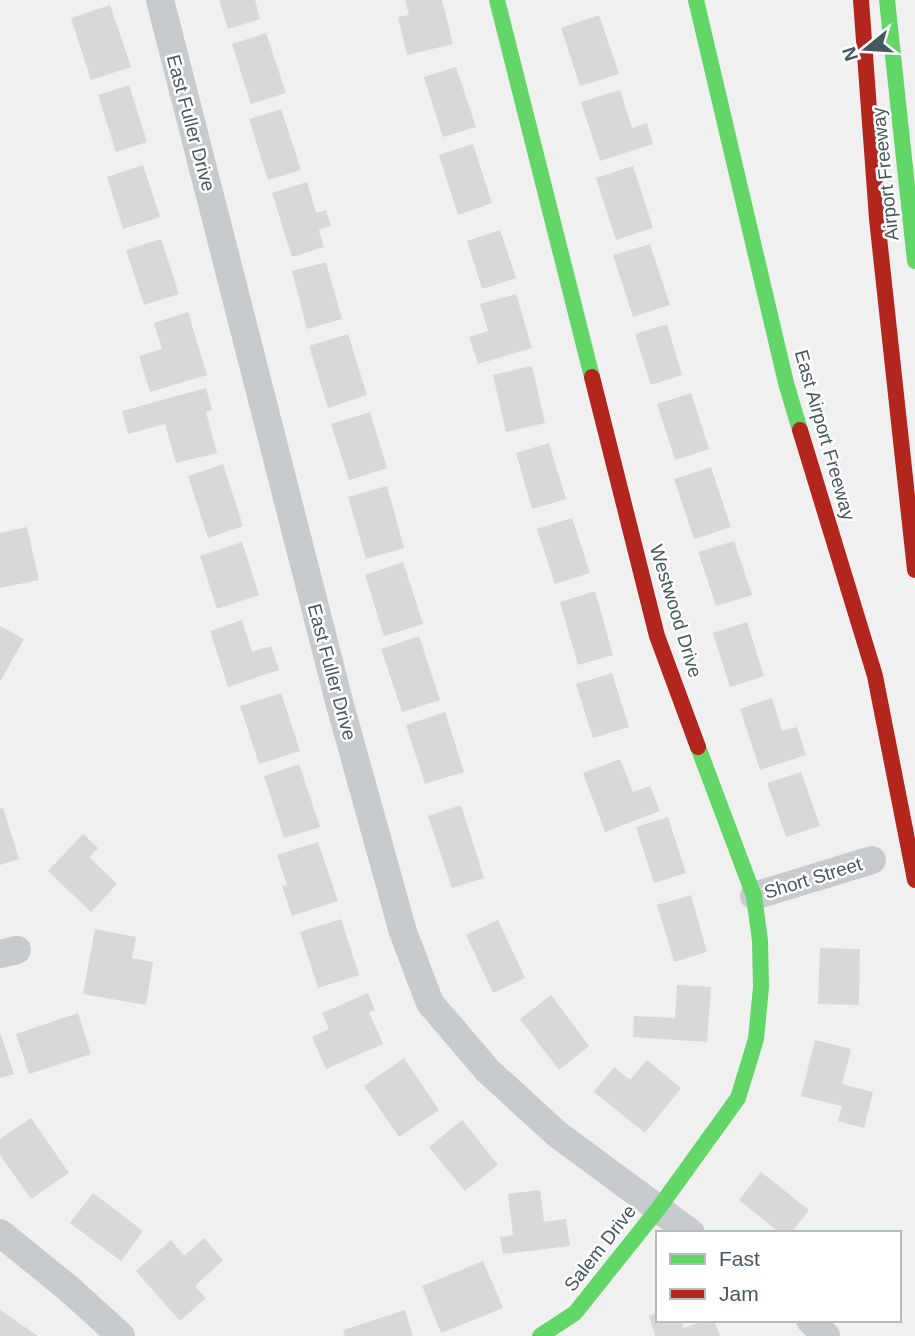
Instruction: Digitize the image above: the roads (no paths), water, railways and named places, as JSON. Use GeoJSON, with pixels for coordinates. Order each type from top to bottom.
{"type":"FeatureCollection","features":[{"type":"Feature","properties":{"kind":"main road","name":"Westwood Drive"},"geometry":{"type":"LineString","coordinates":[[497,0],[657,636],[754,896],[760,941],[761,987],[756,1039],[738,1098],[658,1209]]}},
{"type":"Feature","properties":{"kind":"main road","name":"East Airport Freeway"},"geometry":{"type":"LineString","coordinates":[[696,0],[786,383],[875,676],[915,880]]}},
{"type":"Feature","properties":{"kind":"main road"},"geometry":{"type":"LineString","coordinates":[[861,0],[877,219],[915,570]]}},
{"type":"Feature","properties":{"kind":"main road","name":"Airport Freeway"},"geometry":{"type":"LineString","coordinates":[[887,0],[915,261]]}},
{"type":"Feature","properties":{"kind":"main road","name":"Salem Drive"},"geometry":{"type":"LineString","coordinates":[[540,1336],[575,1313],[658,1209]]}},
{"type":"Feature","properties":{"kind":"street","name":"East Fuller Drive"},"geometry":{"type":"LineString","coordinates":[[160,0],[340,705],[403,932],[430,1003],[488,1071],[557,1134],[688,1231]]}},
{"type":"Feature","properties":{"kind":"street","name":"Short Street"},"geometry":{"type":"LineString","coordinates":[[754,896],[872,860]]}},
{"type":"Feature","properties":{"kind":"street"},"geometry":{"type":"LineString","coordinates":[[0,1233],[68,1288],[121,1336]]}},
{"type":"Feature","properties":{"kind":"street"},"geometry":{"type":"LineString","coordinates":[[812,1322],[826,1336]]}}]}
